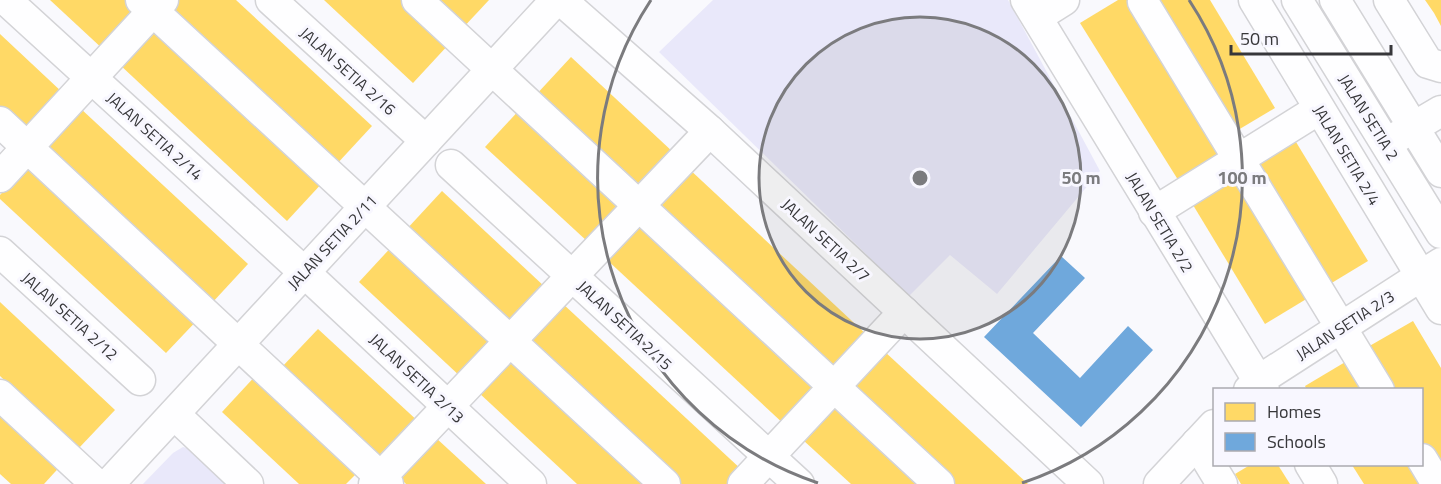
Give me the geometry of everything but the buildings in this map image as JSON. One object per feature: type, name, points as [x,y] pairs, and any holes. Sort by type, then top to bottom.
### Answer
[{"type":"street","name":"JALAN SETIA 2/14","points":[[6,0],[304,272]]},
{"type":"street","name":"JALAN SETIA 2/16","points":[[271,0],[426,141]]},
{"type":"street","points":[[417,0],[939,484]]},
{"type":"street","name":"JALAN SETIA 2/11","points":[[109,484],[556,0]]},
{"type":"street","name":"JALAN SETIA 2/7","points":[[561,0],[710,131],[1088,484]]},
{"type":"street","points":[[1031,9],[1064,0]]},
{"type":"street","points":[[1144,0],[1143,2],[1238,160],[1378,388]]},
{"type":"street","name":"JALAN SETIA 2/4","points":[[1254,0],[1319,109],[1431,269],[1441,309]]},
{"type":"street","name":"JALAN SETIA 2","points":[[1297,0],[1441,233]]},
{"type":"street","name":"JALAN SETIA 2","points":[[1335,0],[1441,172]]},
{"type":"street","points":[[1389,0],[1435,65]]},
{"type":"street","points":[[0,177],[91,78],[152,4],[365,206],[665,484]]},
{"type":"street","name":"JALAN SETIA 2/2","points":[[1031,9],[1257,387]]},
{"type":"street","points":[[1154,212],[1319,109]]},
{"type":"street","points":[[1386,145],[1441,111]]},
{"type":"street","points":[[0,123],[238,344],[381,482],[448,406],[710,131]]},
{"type":"street","name":"JALAN SETIA 2/15","points":[[452,165],[799,484]]},
{"type":"street","name":"JALAN SETIA 2/12","points":[[0,252],[140,380]]},
{"type":"street","name":"JALAN SETIA 2/3","points":[[1257,387],[1341,327],[1431,269]]},
{"type":"street","name":"JALAN SETIA 2/13","points":[[304,272],[531,484]]},
{"type":"street","points":[[743,484],[904,312]]},
{"type":"street","points":[[0,395],[96,484]]},
{"type":"street","points":[[174,414],[248,484]]},
{"type":"street","points":[[1159,484],[1206,434],[1213,456]]},
{"type":"street","points":[[1423,461],[1437,484]]},
{"type":"street","points":[[1216,466],[1222,484]]},
{"type":"street","points":[[1311,466],[1322,484]]},
{"type":"shaded area","points":[[713,0],[1008,0],[1100,171],[997,294],[950,255],[909,296],[659,52]]},
{"type":"shaded area","points":[[183,447],[193,450],[230,484],[143,484],[173,453]]}]
